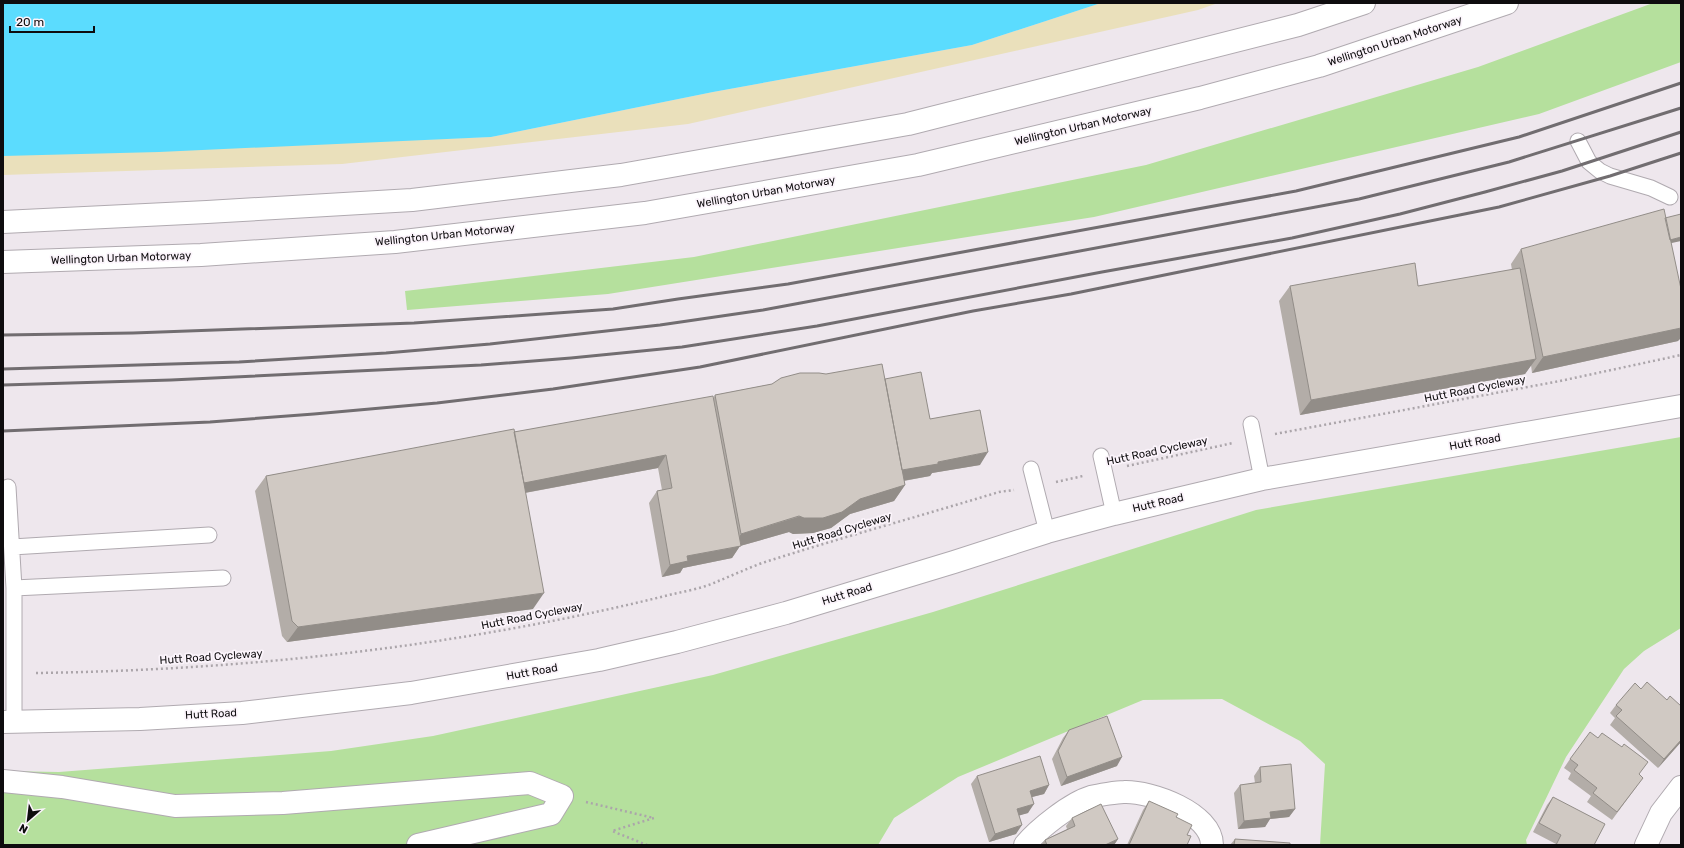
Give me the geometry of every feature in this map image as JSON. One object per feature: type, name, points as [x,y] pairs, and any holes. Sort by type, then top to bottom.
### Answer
[{"type":"main road","points":[[3,222],[215,212],[412,200],[621,175],[908,124],[1298,25],[1364,3]]},
{"type":"main road","name":"Wellington Urban Motorway","points":[[3,262],[201,255],[395,242],[661,210],[918,165],[1200,98],[1319,66],[1507,3]]},
{"type":"main road","name":"Hutt Road","points":[[9,722],[140,719],[242,713],[411,693],[599,660],[677,642],[786,613],[1047,532],[1114,514],[1262,479],[1681,406]]},
{"type":"main road","points":[[3,781],[62,787],[175,806],[283,803],[530,782],[562,796],[551,814],[418,845]]},
{"type":"main road","points":[[1646,845],[1661,813],[1681,787]]},
{"type":"main road","points":[[1025,845],[1046,824],[1074,806],[1091,798],[1124,792],[1157,797],[1171,802],[1192,813],[1212,839],[1212,845]]},
{"type":"lane","points":[[1578,141],[1589,162],[1600,171],[1610,176],[1652,188],[1670,198]]},
{"type":"lane","points":[[1253,431],[1262,479]]},
{"type":"lane","points":[[1103,463],[1114,514]]},
{"type":"lane","points":[[1031,469],[1047,532]]},
{"type":"lane","points":[[8,487],[14,588],[14,673],[9,722]]},
{"type":"lane","points":[[12,546],[209,535]]},
{"type":"lane","points":[[14,588],[223,578]]},
{"type":"path","name":"Hutt Road Cycleway","points":[[14,673],[89,672],[247,663],[477,635],[564,620],[714,583],[760,564],[999,492],[1036,487],[1103,463],[1253,431],[1560,381],[1681,355]]},
{"type":"path","points":[[562,796],[654,818],[612,831],[646,845]]},
{"type":"green space","points":[[1653,3],[1681,3],[1681,62],[1539,114],[1094,217],[608,294],[407,310],[405,291],[694,257],[1146,165],[1478,67]]},
{"type":"green space","points":[[1681,437],[1681,628],[1644,651],[1624,669],[1566,757],[1526,840],[1527,845],[1320,845],[1325,764],[1300,741],[1222,699],[1143,700],[958,777],[894,818],[878,845],[3,845],[3,771],[59,772],[331,751],[433,736],[713,675],[933,612],[1256,510]]},
{"type":"sand","points":[[1101,3],[1218,3],[1198,10],[688,124],[342,164],[3,175],[3,155],[491,137],[713,92],[972,45]]},
{"type":"water","points":[[3,3],[1101,3],[972,45],[713,92],[491,137],[159,152],[3,156]]},
{"type":"building","points":[[1664,209],[1681,289],[1681,328],[1543,357],[1521,249]]},
{"type":"building","points":[[1681,214],[1681,237],[1670,240],[1665,218]]},
{"type":"building","points":[[1415,263],[1418,286],[1520,268],[1536,359],[1311,400],[1290,286]]},
{"type":"building","points":[[882,364],[905,485],[860,499],[842,512],[823,518],[804,518],[799,516],[741,534],[715,395],[772,384],[781,378],[800,373],[826,374]]},
{"type":"building","points":[[921,372],[930,419],[980,410],[988,452],[938,462],[938,464],[902,470],[885,379]]},
{"type":"building","points":[[713,396],[741,546],[687,556],[688,561],[670,565],[657,491],[672,488],[666,455],[524,483],[514,432]]},
{"type":"building","points":[[514,429],[544,593],[298,627],[292,621],[266,476]]},
{"type":"building","points":[[1647,682],[1667,700],[1670,696],[1681,706],[1681,740],[1664,759],[1616,716],[1622,710],[1616,705],[1635,683],[1641,689]]},
{"type":"building","points":[[1107,716],[1122,757],[1067,777],[1058,751],[1069,730]]},
{"type":"building","points":[[1590,732],[1598,738],[1602,733],[1622,747],[1624,744],[1648,762],[1639,774],[1643,778],[1617,812],[1593,793],[1597,788],[1574,770],[1578,765],[1570,759]]},
{"type":"building","points":[[1040,756],[1049,785],[1030,791],[1034,804],[1017,809],[1022,825],[995,834],[977,776]]},
{"type":"building","points":[[1291,764],[1295,809],[1270,812],[1271,818],[1244,821],[1240,785],[1261,782],[1260,767]]},
{"type":"building","points":[[1553,797],[1605,824],[1594,845],[1556,845],[1561,835],[1539,823]]},
{"type":"building","points":[[1149,801],[1178,814],[1176,817],[1192,825],[1187,835],[1191,836],[1187,845],[1129,845]]},
{"type":"building","points":[[1101,804],[1118,839],[1105,845],[1047,845],[1045,840],[1075,826],[1072,818]]},
{"type":"building","points":[[1235,839],[1290,843],[1290,845],[1234,845]]},
{"type":"railway","points":[[3,335],[133,333],[414,323],[613,309],[788,284],[1296,191],[1519,137],[1681,83]]},
{"type":"railway","points":[[3,369],[239,362],[386,353],[490,344],[660,325],[763,310],[1359,199],[1509,162],[1681,108]]},
{"type":"railway","points":[[3,385],[171,380],[481,365],[682,347],[817,326],[1292,238],[1400,214],[1485,192],[1562,171],[1681,132]]},
{"type":"railway","points":[[3,431],[210,422],[437,403],[553,389],[700,367],[973,311],[1071,294],[1499,207],[1610,176],[1681,153]]}]
